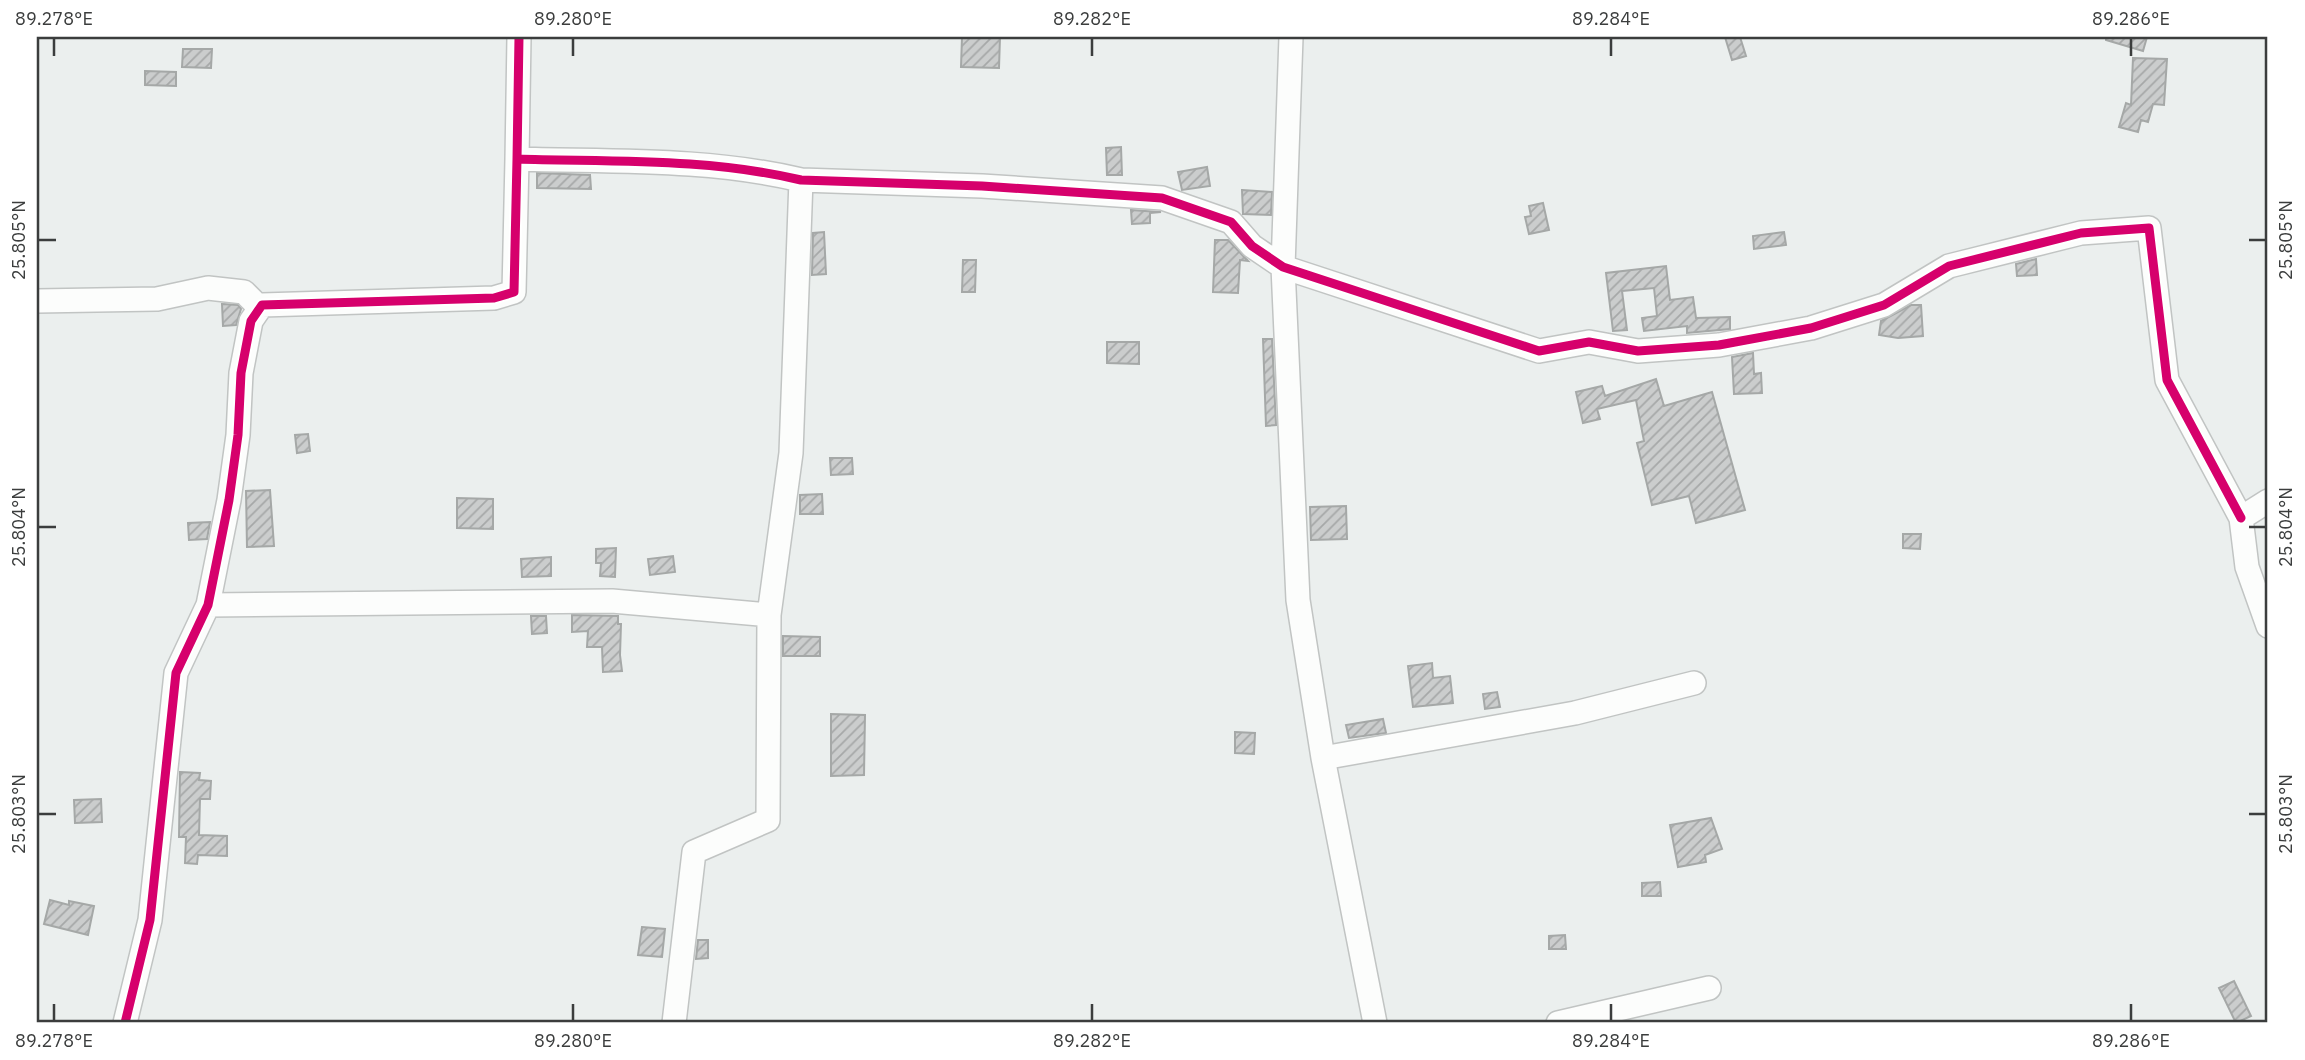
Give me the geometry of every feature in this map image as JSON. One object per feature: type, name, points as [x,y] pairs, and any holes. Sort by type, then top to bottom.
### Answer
[{"type":"street","points":[[37,301],[158,299],[208,288],[244,292],[258,306],[495,298],[514,292],[519,37]]},
{"type":"street","points":[[1290,37],[1283,267],[1298,600],[1323,758],[1375,1023]]},
{"type":"street","points":[[517,159],[691,164],[772,173],[801,180],[982,186],[1162,198],[1231,222],[1252,247],[1283,267],[1539,351],[1589,342],[1638,351],[1719,345],[1811,328],[1884,305],[1949,266],[2081,233],[2149,228],[2167,380],[2241,518],[2247,567],[2268,626]]},
{"type":"street","points":[[674,1023],[694,852],[768,820],[769,615],[791,453],[801,180]]},
{"type":"street","points":[[125,1023],[150,920],[176,673],[208,605],[229,500],[238,435],[243,360],[251,321],[262,305]]},
{"type":"street","points":[[2241,518],[2268,501]]},
{"type":"street","points":[[208,605],[612,601],[769,615]]},
{"type":"street","points":[[1323,758],[1575,713],[1694,683]]},
{"type":"street","points":[[1558,1023],[1709,988]]},
{"type":"building","points":[[962,37],[1000,37],[999,68],[961,67]]},
{"type":"building","points":[[1725,37],[1740,37],[1746,56],[1732,60]]},
{"type":"building","points":[[2106,37],[2147,37],[2143,51],[2106,40]]},
{"type":"building","points":[[183,49],[212,49],[211,68],[182,67]]},
{"type":"building","points":[[2133,58],[2167,59],[2164,105],[2153,104],[2148,122],[2141,120],[2138,132],[2119,127],[2126,103],[2131,105]]},
{"type":"building","points":[[145,71],[176,72],[176,86],[145,85]]},
{"type":"building","points":[[1121,147],[1122,175],[1107,175],[1106,148]]},
{"type":"building","points":[[1207,167],[1210,186],[1182,190],[1178,172]]},
{"type":"building","points":[[537,173],[590,175],[591,189],[537,188]]},
{"type":"building","points":[[1242,190],[1272,192],[1271,215],[1243,214]]},
{"type":"building","points":[[1543,203],[1549,230],[1529,234],[1525,217],[1531,216],[1529,206]]},
{"type":"building","points":[[1131,210],[1161,212],[1150,213],[1150,223],[1132,224]]},
{"type":"building","points":[[824,232],[826,274],[812,275],[813,233]]},
{"type":"building","points":[[1784,232],[1786,245],[1754,249],[1753,236]]},
{"type":"building","points":[[1215,240],[1228,240],[1248,261],[1240,260],[1238,293],[1213,292]]},
{"type":"building","points":[[2036,259],[2037,275],[2017,276],[2016,264]]},
{"type":"building","points":[[963,260],[976,260],[975,292],[962,292]]},
{"type":"building","points":[[1666,266],[1670,300],[1693,297],[1696,318],[1730,317],[1730,329],[1687,333],[1687,326],[1644,331],[1642,318],[1657,316],[1654,288],[1622,291],[1627,330],[1613,331],[1606,273]]},
{"type":"building","points":[[222,304],[238,305],[241,309],[236,325],[223,326]]},
{"type":"building","points":[[1911,305],[1921,305],[1923,336],[1898,338],[1879,335],[1881,321]]},
{"type":"building","points":[[1263,339],[1272,339],[1276,425],[1266,426]]},
{"type":"building","points":[[1107,342],[1139,342],[1139,364],[1107,363]]},
{"type":"building","points":[[1753,353],[1754,374],[1761,373],[1762,393],[1734,394],[1732,357]]},
{"type":"building","points":[[1656,379],[1664,406],[1712,392],[1745,510],[1696,523],[1689,496],[1652,505],[1637,443],[1644,441],[1636,400],[1597,409],[1600,419],[1583,423],[1576,392],[1602,386],[1605,396]]},
{"type":"building","points":[[308,434],[310,451],[297,453],[295,435]]},
{"type":"building","points":[[830,458],[852,458],[853,474],[831,475]]},
{"type":"building","points":[[270,490],[274,546],[247,547],[246,491]]},
{"type":"building","points":[[822,494],[823,514],[800,514],[800,495]]},
{"type":"building","points":[[457,498],[493,499],[493,529],[457,528]]},
{"type":"building","points":[[1346,506],[1347,539],[1311,540],[1310,507]]},
{"type":"building","points":[[210,522],[207,539],[189,540],[188,523]]},
{"type":"building","points":[[1903,534],[1921,534],[1920,549],[1903,548]]},
{"type":"building","points":[[616,548],[615,577],[600,576],[601,563],[596,563],[596,549]]},
{"type":"building","points":[[673,556],[675,572],[650,575],[648,559]]},
{"type":"building","points":[[551,557],[551,576],[522,577],[521,559]]},
{"type":"building","points":[[572,615],[618,616],[618,624],[621,624],[622,671],[603,672],[602,647],[587,647],[588,631],[572,632]]},
{"type":"building","points":[[531,616],[546,616],[547,633],[532,634]]},
{"type":"building","points":[[783,636],[820,637],[820,656],[783,656]]},
{"type":"building","points":[[1432,663],[1433,678],[1450,676],[1453,703],[1413,707],[1408,666]]},
{"type":"building","points":[[1497,692],[1500,707],[1485,709],[1483,694]]},
{"type":"building","points":[[831,714],[865,715],[864,775],[831,776]]},
{"type":"building","points":[[1383,719],[1386,733],[1349,738],[1346,725]]},
{"type":"building","points":[[1235,732],[1255,733],[1254,754],[1235,753]]},
{"type":"building","points":[[180,772],[200,773],[199,780],[211,781],[210,799],[200,799],[199,835],[227,836],[227,856],[198,855],[197,864],[185,863],[186,837],[179,837]]},
{"type":"building","points":[[101,799],[102,822],[75,823],[74,800]]},
{"type":"building","points":[[1711,818],[1722,849],[1705,855],[1706,862],[1678,867],[1670,825]]},
{"type":"building","points":[[1660,882],[1661,896],[1642,896],[1642,883]]},
{"type":"building","points":[[50,900],[69,905],[69,901],[94,906],[88,935],[44,924]]},
{"type":"building","points":[[642,927],[665,929],[662,957],[638,955]]},
{"type":"building","points":[[1565,935],[1566,949],[1549,949],[1549,936]]},
{"type":"building","points":[[698,940],[708,940],[708,958],[696,959]]},
{"type":"building","points":[[2234,981],[2251,1016],[2236,1023],[2219,988]]},
{"type":"cycle path","points":[[519,37],[517,159],[695,164],[801,180],[982,186],[1162,198],[1231,222],[1252,246],[1283,267],[1539,351],[1589,342],[1638,351],[1719,345],[1811,328],[1884,305],[1949,266],[2081,233],[2149,228],[2167,380],[2241,518]]},
{"type":"cycle path","points":[[125,1023],[150,920],[176,673],[208,605],[229,500],[238,435],[241,373],[251,321],[262,305],[494,298],[514,292],[517,159]]}]
